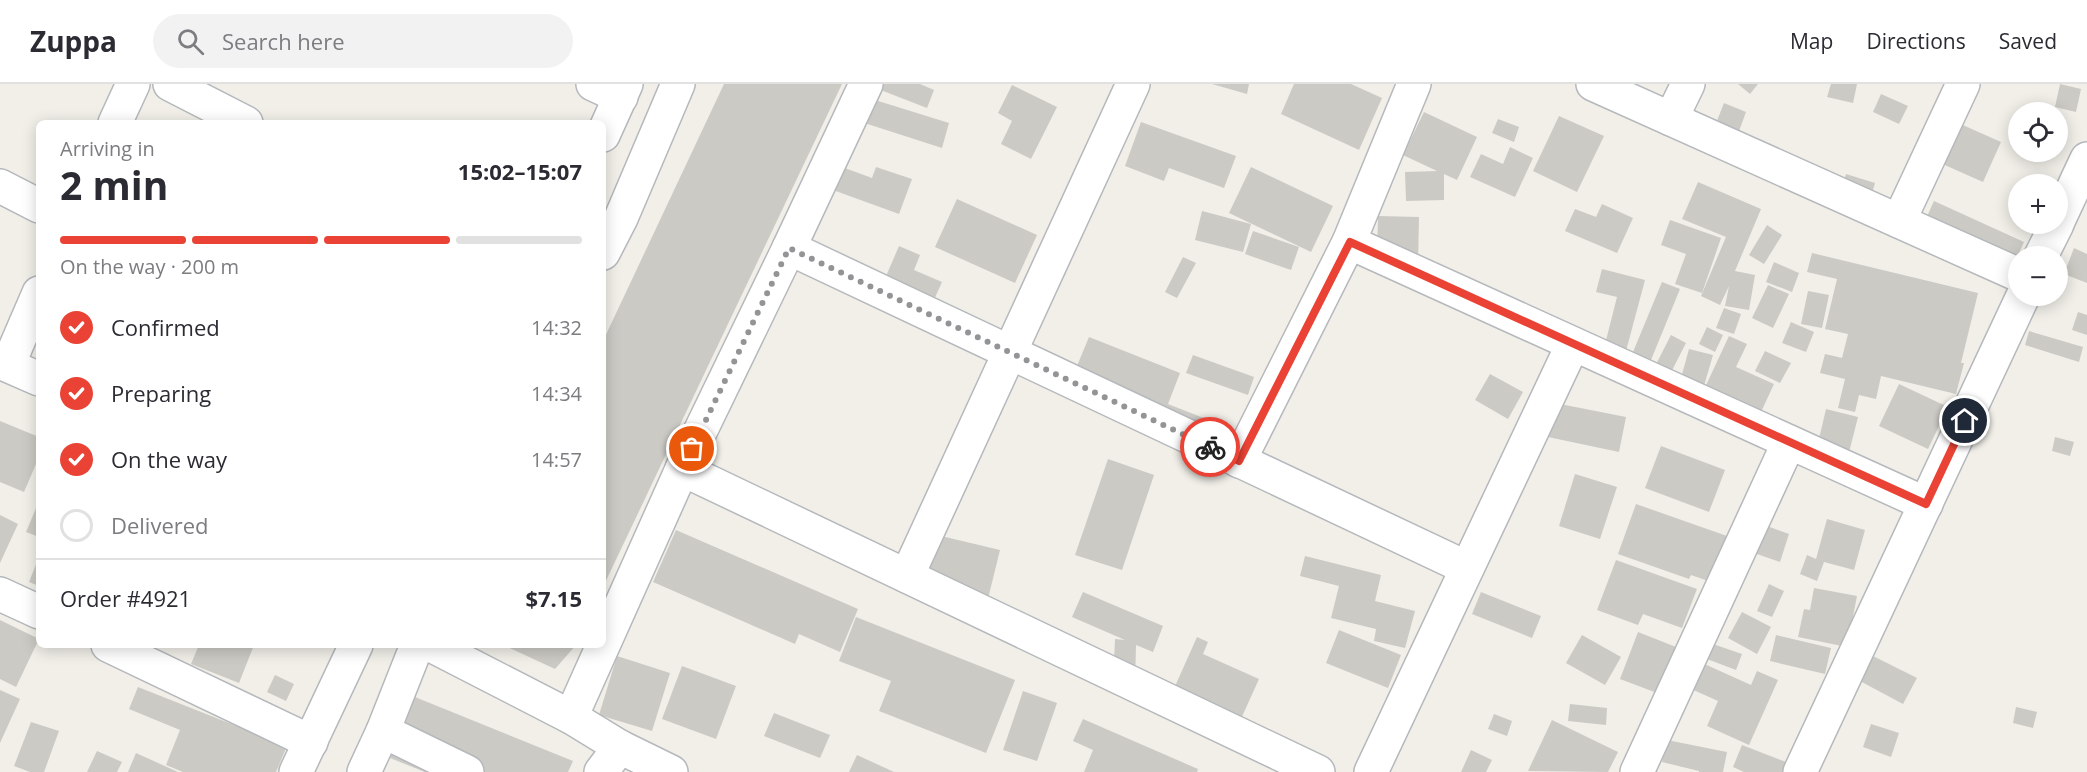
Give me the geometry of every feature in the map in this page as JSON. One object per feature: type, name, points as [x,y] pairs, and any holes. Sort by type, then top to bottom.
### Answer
[{"type":"street","points":[[116,120],[133,84]]},
{"type":"street","points":[[170,84],[240,120]]},
{"type":"street","points":[[606,247],[621,218],[678,84]]},
{"type":"street","points":[[606,639],[682,469],[866,84]]},
{"type":"street","points":[[907,576],[1132,84]]},
{"type":"street","points":[[1239,461],[1350,242],[1414,84]]},
{"type":"street","points":[[1593,84],[2008,270]]},
{"type":"street","points":[[1671,119],[1688,84]]},
{"type":"street","points":[[1899,221],[1963,84]]},
{"type":"street","points":[[606,121],[613,88]]},
{"type":"street","points":[[2068,199],[2087,159]]},
{"type":"street","points":[[0,186],[36,204]]},
{"type":"street","points":[[1350,242],[1926,504]]},
{"type":"street","points":[[789,248],[1467,568]]},
{"type":"street","points":[[36,299],[4,363],[36,378]]},
{"type":"street","points":[[1800,772],[2018,306]]},
{"type":"street","points":[[1371,772],[1573,344]]},
{"type":"street","points":[[1637,772],[1789,442]]},
{"type":"street","points":[[682,469],[1318,772]]},
{"type":"street","points":[[0,594],[36,611]]},
{"type":"street","points":[[122,648],[160,656],[311,742]]},
{"type":"street","points":[[296,772],[355,648]]},
{"type":"street","points":[[364,772],[416,648]]},
{"type":"street","points":[[437,648],[571,717],[610,760],[671,772]]},
{"type":"street","points":[[571,717],[602,648]]},
{"type":"street","points":[[383,731],[467,772]]},
{"type":"building","points":[[724,84],[842,84],[606,581],[606,335]]},
{"type":"building","points":[[880,84],[920,84],[934,90],[927,108],[878,89]]},
{"type":"building","points":[[1212,84],[1249,84],[1247,94]]},
{"type":"building","points":[[1294,84],[1351,84],[1382,98],[1359,150],[1281,114]]},
{"type":"building","points":[[1738,84],[1758,84],[1750,94]]},
{"type":"building","points":[[1831,84],[1857,84],[1853,103],[1827,97]]},
{"type":"building","points":[[2060,84],[2081,89],[2076,112],[2068,110],[2068,102],[2056,102]]},
{"type":"building","points":[[1012,85],[1057,107],[1031,159],[1001,144],[1012,121],[998,113]]},
{"type":"building","points":[[1881,94],[1908,106],[1899,124],[1873,112]]},
{"type":"building","points":[[859,95],[949,123],[942,148],[852,119]]},
{"type":"building","points":[[1724,103],[1746,112],[1734,145],[1711,136]]},
{"type":"building","points":[[1424,112],[1477,137],[1457,180],[1444,174],[1444,200],[1406,201],[1405,172],[1437,171],[1403,155]]},
{"type":"building","points":[[1559,116],[1604,136],[1577,192],[1533,171]]},
{"type":"building","points":[[1498,119],[1519,127],[1514,142],[1492,133]]},
{"type":"building","points":[[1141,122],[1236,156],[1224,188],[1169,168],[1164,181],[1125,166]]},
{"type":"building","points":[[1956,122],[2001,142],[1983,182],[1938,162]]},
{"type":"building","points":[[1510,147],[1533,158],[1515,197],[1470,177],[1481,154],[1503,164]]},
{"type":"building","points":[[842,167],[872,178],[876,167],[912,179],[899,214],[833,190]]},
{"type":"building","points":[[1251,167],[1333,206],[1311,252],[1229,213]]},
{"type":"building","points":[[1846,174],[1875,183],[1870,200],[1841,190]]},
{"type":"building","points":[[1698,182],[1761,209],[1735,271],[1755,275],[1749,310],[1725,306],[1729,286],[1720,305],[1701,296],[1726,237],[1682,219]]},
{"type":"building","points":[[957,199],[1037,235],[1015,283],[935,247]]},
{"type":"building","points":[[1934,201],[2024,242],[2022,246],[2008,246],[2008,272],[1920,232]]},
{"type":"building","points":[[1602,204],[1633,218],[1617,253],[1565,231],[1575,209],[1596,217]]},
{"type":"building","points":[[1202,211],[1251,224],[1243,252],[1195,240]]},
{"type":"building","points":[[1378,216],[1419,217],[1418,266],[1377,266]]},
{"type":"building","points":[[1670,220],[1721,238],[1702,293],[1675,284],[1686,254],[1661,245]]},
{"type":"building","points":[[1767,225],[1782,235],[1764,264],[1749,255]]},
{"type":"building","points":[[1253,231],[1299,247],[1291,270],[1245,254]]},
{"type":"building","points":[[899,246],[920,255],[914,270],[942,282],[925,320],[884,281]]},
{"type":"building","points":[[2074,248],[2087,254],[2087,283],[2068,276],[2068,264]]},
{"type":"building","points":[[1812,253],[1978,293],[1956,394],[1881,376],[1876,399],[1859,395],[1855,412],[1838,408],[1845,379],[1820,373],[1825,354],[1842,358],[1848,334],[1825,329],[1837,279],[1807,272]]},
{"type":"building","points":[[1183,257],[1196,263],[1177,298],[1165,292]]},
{"type":"building","points":[[1774,262],[1799,273],[1792,292],[1766,282]]},
{"type":"building","points":[[1602,269],[1645,280],[1622,366],[1601,360],[1617,297],[1596,292]]},
{"type":"building","points":[[1662,282],[1680,289],[1651,360],[1633,352]]},
{"type":"building","points":[[1768,285],[1789,294],[1773,328],[1752,318]]},
{"type":"building","points":[[1808,291],[1829,295],[1822,328],[1801,324]]},
{"type":"building","points":[[1724,308],[1741,314],[1734,334],[1716,328]]},
{"type":"building","points":[[2078,312],[2087,315],[2087,335],[2072,330]]},
{"type":"building","points":[[1791,322],[1814,332],[1806,352],[1782,343]]},
{"type":"building","points":[[1707,327],[1723,335],[1715,352],[1699,344]]},
{"type":"building","points":[[2029,331],[2083,347],[2079,362],[2025,345]]},
{"type":"building","points":[[1671,335],[1686,343],[1664,386],[1649,378]]},
{"type":"building","points":[[1729,336],[1747,344],[1736,367],[1774,384],[1754,427],[1676,396],[1689,349],[1713,355],[1701,396]]},
{"type":"building","points":[[1089,337],[1180,373],[1168,404],[1229,428],[1218,455],[1065,395]]},
{"type":"building","points":[[1765,351],[1791,363],[1780,383],[1755,371]]},
{"type":"building","points":[[1193,355],[1254,377],[1248,395],[1186,373]]},
{"type":"building","points":[[1490,374],[1523,392],[1508,419],[1475,400]]},
{"type":"building","points":[[1899,384],[1948,407],[1928,449],[1879,426]]},
{"type":"building","points":[[1555,403],[1626,417],[1619,452],[1548,437]]},
{"type":"building","points":[[1826,409],[1858,417],[1845,468],[1814,460]]},
{"type":"building","points":[[0,421],[36,436],[36,464],[24,492],[0,482]]},
{"type":"building","points":[[2055,437],[2074,442],[2070,456],[2052,451]]},
{"type":"building","points":[[1661,446],[1725,470],[1709,512],[1645,488]]},
{"type":"building","points":[[1108,459],[1154,475],[1122,570],[1075,555]]},
{"type":"building","points":[[1575,474],[1617,487],[1600,539],[1559,526]]},
{"type":"building","points":[[1636,504],[1727,536],[1711,582],[1691,575],[1689,579],[1618,554]]},
{"type":"building","points":[[36,508],[36,536],[26,532]]},
{"type":"building","points":[[0,515],[18,524],[0,563]]},
{"type":"building","points":[[1827,519],[1865,530],[1854,570],[1824,562],[1817,581],[1800,574],[1807,555],[1816,559]]},
{"type":"building","points":[[1764,525],[1789,534],[1780,562],[1754,553]]},
{"type":"building","points":[[676,530],[858,609],[840,652],[799,634],[795,644],[653,582]]},
{"type":"building","points":[[937,535],[1000,550],[984,615],[921,600]]},
{"type":"building","points":[[1305,556],[1381,575],[1375,601],[1415,611],[1405,648],[1374,641],[1376,629],[1331,618],[1339,586],[1300,576]]},
{"type":"building","points":[[1616,560],[1697,589],[1682,628],[1643,614],[1638,625],[1597,610]]},
{"type":"building","points":[[36,564],[36,585],[29,582]]},
{"type":"building","points":[[1769,584],[1784,591],[1772,617],[1757,611]]},
{"type":"building","points":[[1814,588],[1857,596],[1847,647],[1798,637],[1804,609],[1810,610]]},
{"type":"building","points":[[1083,592],[1163,626],[1153,652],[1136,645],[1135,686],[1113,685],[1115,639],[1125,640],[1072,617]]},
{"type":"building","points":[[1481,592],[1541,616],[1532,638],[1472,614]]},
{"type":"building","points":[[1742,612],[1771,627],[1757,654],[1728,638]]},
{"type":"building","points":[[856,617],[1015,680],[986,753],[879,711],[891,681],[839,661]]},
{"type":"building","points":[[0,620],[36,638],[36,645],[16,687],[0,679]]},
{"type":"building","points":[[1339,630],[1401,655],[1388,688],[1326,663]]},
{"type":"building","points":[[1638,632],[1676,647],[1657,693],[1620,679]]},
{"type":"building","points":[[1582,635],[1621,657],[1605,685],[1566,663]]},
{"type":"building","points":[[1776,635],[1831,648],[1825,674],[1770,661]]},
{"type":"building","points":[[1197,637],[1208,642],[1203,654],[1259,679],[1231,741],[1164,711]]},
{"type":"building","points":[[1713,644],[1742,654],[1736,670],[1707,659]]},
{"type":"building","points":[[198,648],[253,648],[239,683],[191,664]]},
{"type":"building","points":[[510,648],[573,648],[555,669]]},
{"type":"building","points":[[1871,655],[1917,678],[1903,704],[1858,680]]},
{"type":"building","points":[[617,656],[670,673],[652,731],[599,715]]},
{"type":"building","points":[[1700,662],[1751,685],[1757,671],[1778,680],[1749,745],[1707,726],[1718,701],[1689,688]]},
{"type":"building","points":[[682,666],[736,686],[716,739],[662,719]]},
{"type":"building","points":[[275,675],[294,684],[286,701],[267,692]]},
{"type":"building","points":[[138,687],[287,746],[276,772],[183,772],[166,765],[180,730],[129,709]]},
{"type":"building","points":[[0,690],[20,699],[0,743]]},
{"type":"building","points":[[1023,691],[1057,703],[1037,761],[1003,750]]},
{"type":"building","points":[[415,697],[573,761],[568,772],[425,772],[390,758]]},
{"type":"building","points":[[1570,704],[1607,708],[1606,725],[1568,721]]},
{"type":"building","points":[[2016,707],[2037,712],[2033,728],[2013,723]]},
{"type":"building","points":[[774,713],[830,735],[820,758],[764,736]]},
{"type":"building","points":[[1494,714],[1512,721],[1507,736],[1488,729]]},
{"type":"building","points":[[1083,719],[1198,769],[1197,772],[1084,772],[1093,750],[1073,741]]},
{"type":"building","points":[[1552,720],[1618,752],[1608,772],[1528,771]]},
{"type":"building","points":[[31,722],[59,731],[44,772],[30,772],[14,766]]},
{"type":"building","points":[[1871,724],[1899,733],[1891,757],[1863,747]]},
{"type":"building","points":[[1667,740],[1727,752],[1723,772],[1699,772],[1662,762]]},
{"type":"building","points":[[1742,745],[1786,762],[1782,772],[1744,772],[1733,767]]},
{"type":"building","points":[[1471,750],[1492,760],[1486,772],[1461,772]]},
{"type":"building","points":[[97,751],[122,762],[117,772],[87,772]]},
{"type":"building","points":[[136,753],[178,772],[128,772]]},
{"type":"building","points":[[857,755],[894,772],[849,772]]},
{"type":"way so far","points":[[692,449],[789,248],[1210,447]]},
{"type":"route","points":[[1210,447],[1239,461],[1350,242],[1926,504],[1965,421]]}]
